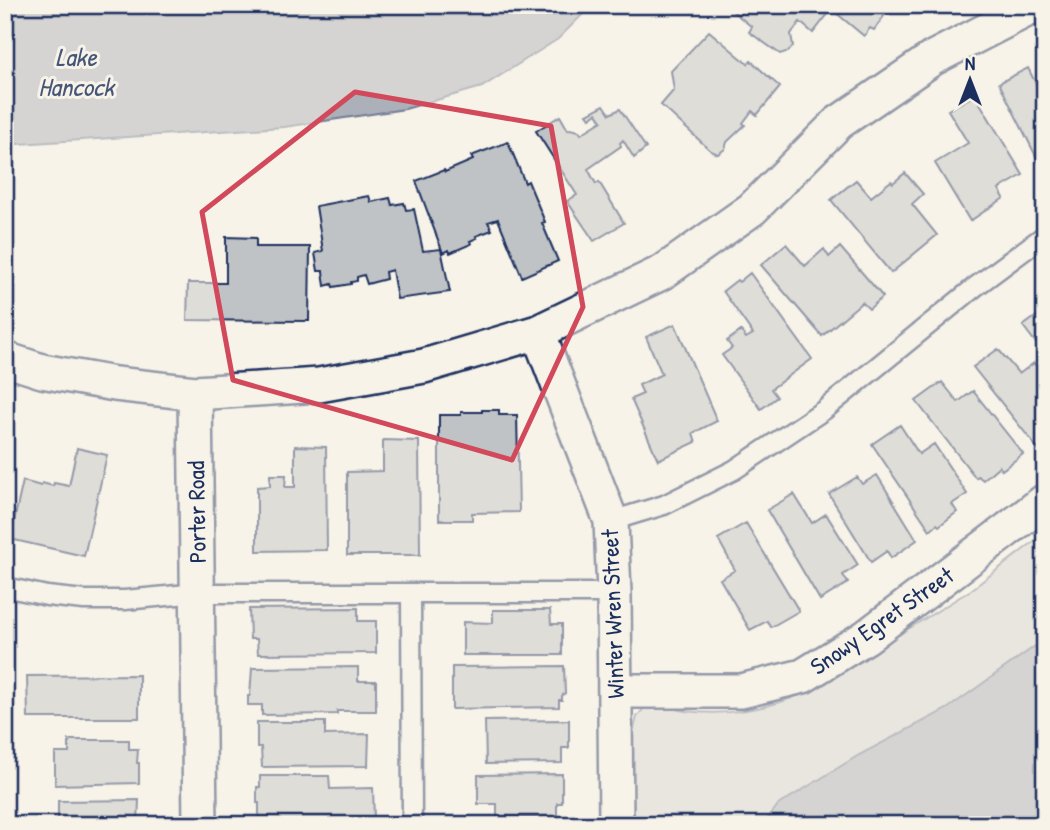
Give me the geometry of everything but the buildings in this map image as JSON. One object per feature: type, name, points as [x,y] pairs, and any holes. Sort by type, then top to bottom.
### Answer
[{"type":"street","points":[[5,359],[42,371],[102,382],[195,393],[319,385],[424,366],[538,332],[663,272],[752,209],[838,123],[933,58],[1036,5]]},
{"type":"street","name":"Winter Wren Street","points":[[538,332],[611,521],[616,825]]},
{"type":"street","name":"Porter Road","points":[[195,393],[200,825]]},
{"type":"street","name":"Snowy Egret Street","points":[[615,691],[741,691],[803,676],[866,637],[1045,501]]},
{"type":"lane","points":[[611,521],[664,505],[734,470],[824,410],[975,287],[1045,236]]},
{"type":"lane","points":[[5,587],[83,600],[125,600],[198,593],[614,593]]},
{"type":"lane","points":[[411,593],[412,825]]},
{"type":"highlighted area","points":[[355,92],[551,126],[583,307],[512,460],[233,380],[202,212]]},
{"type":"shaded area","points":[[1045,533],[1045,825],[630,825],[631,740],[637,717],[649,702],[680,710],[717,713],[763,707],[794,697],[808,691],[971,590]]},
{"type":"water","name":"Lake Hancock","points":[[5,5],[592,5],[558,39],[482,87],[405,109],[284,127],[18,144],[5,142]]},
{"type":"water","points":[[1045,639],[1045,825],[763,825],[778,805],[859,755],[947,709]]}]
